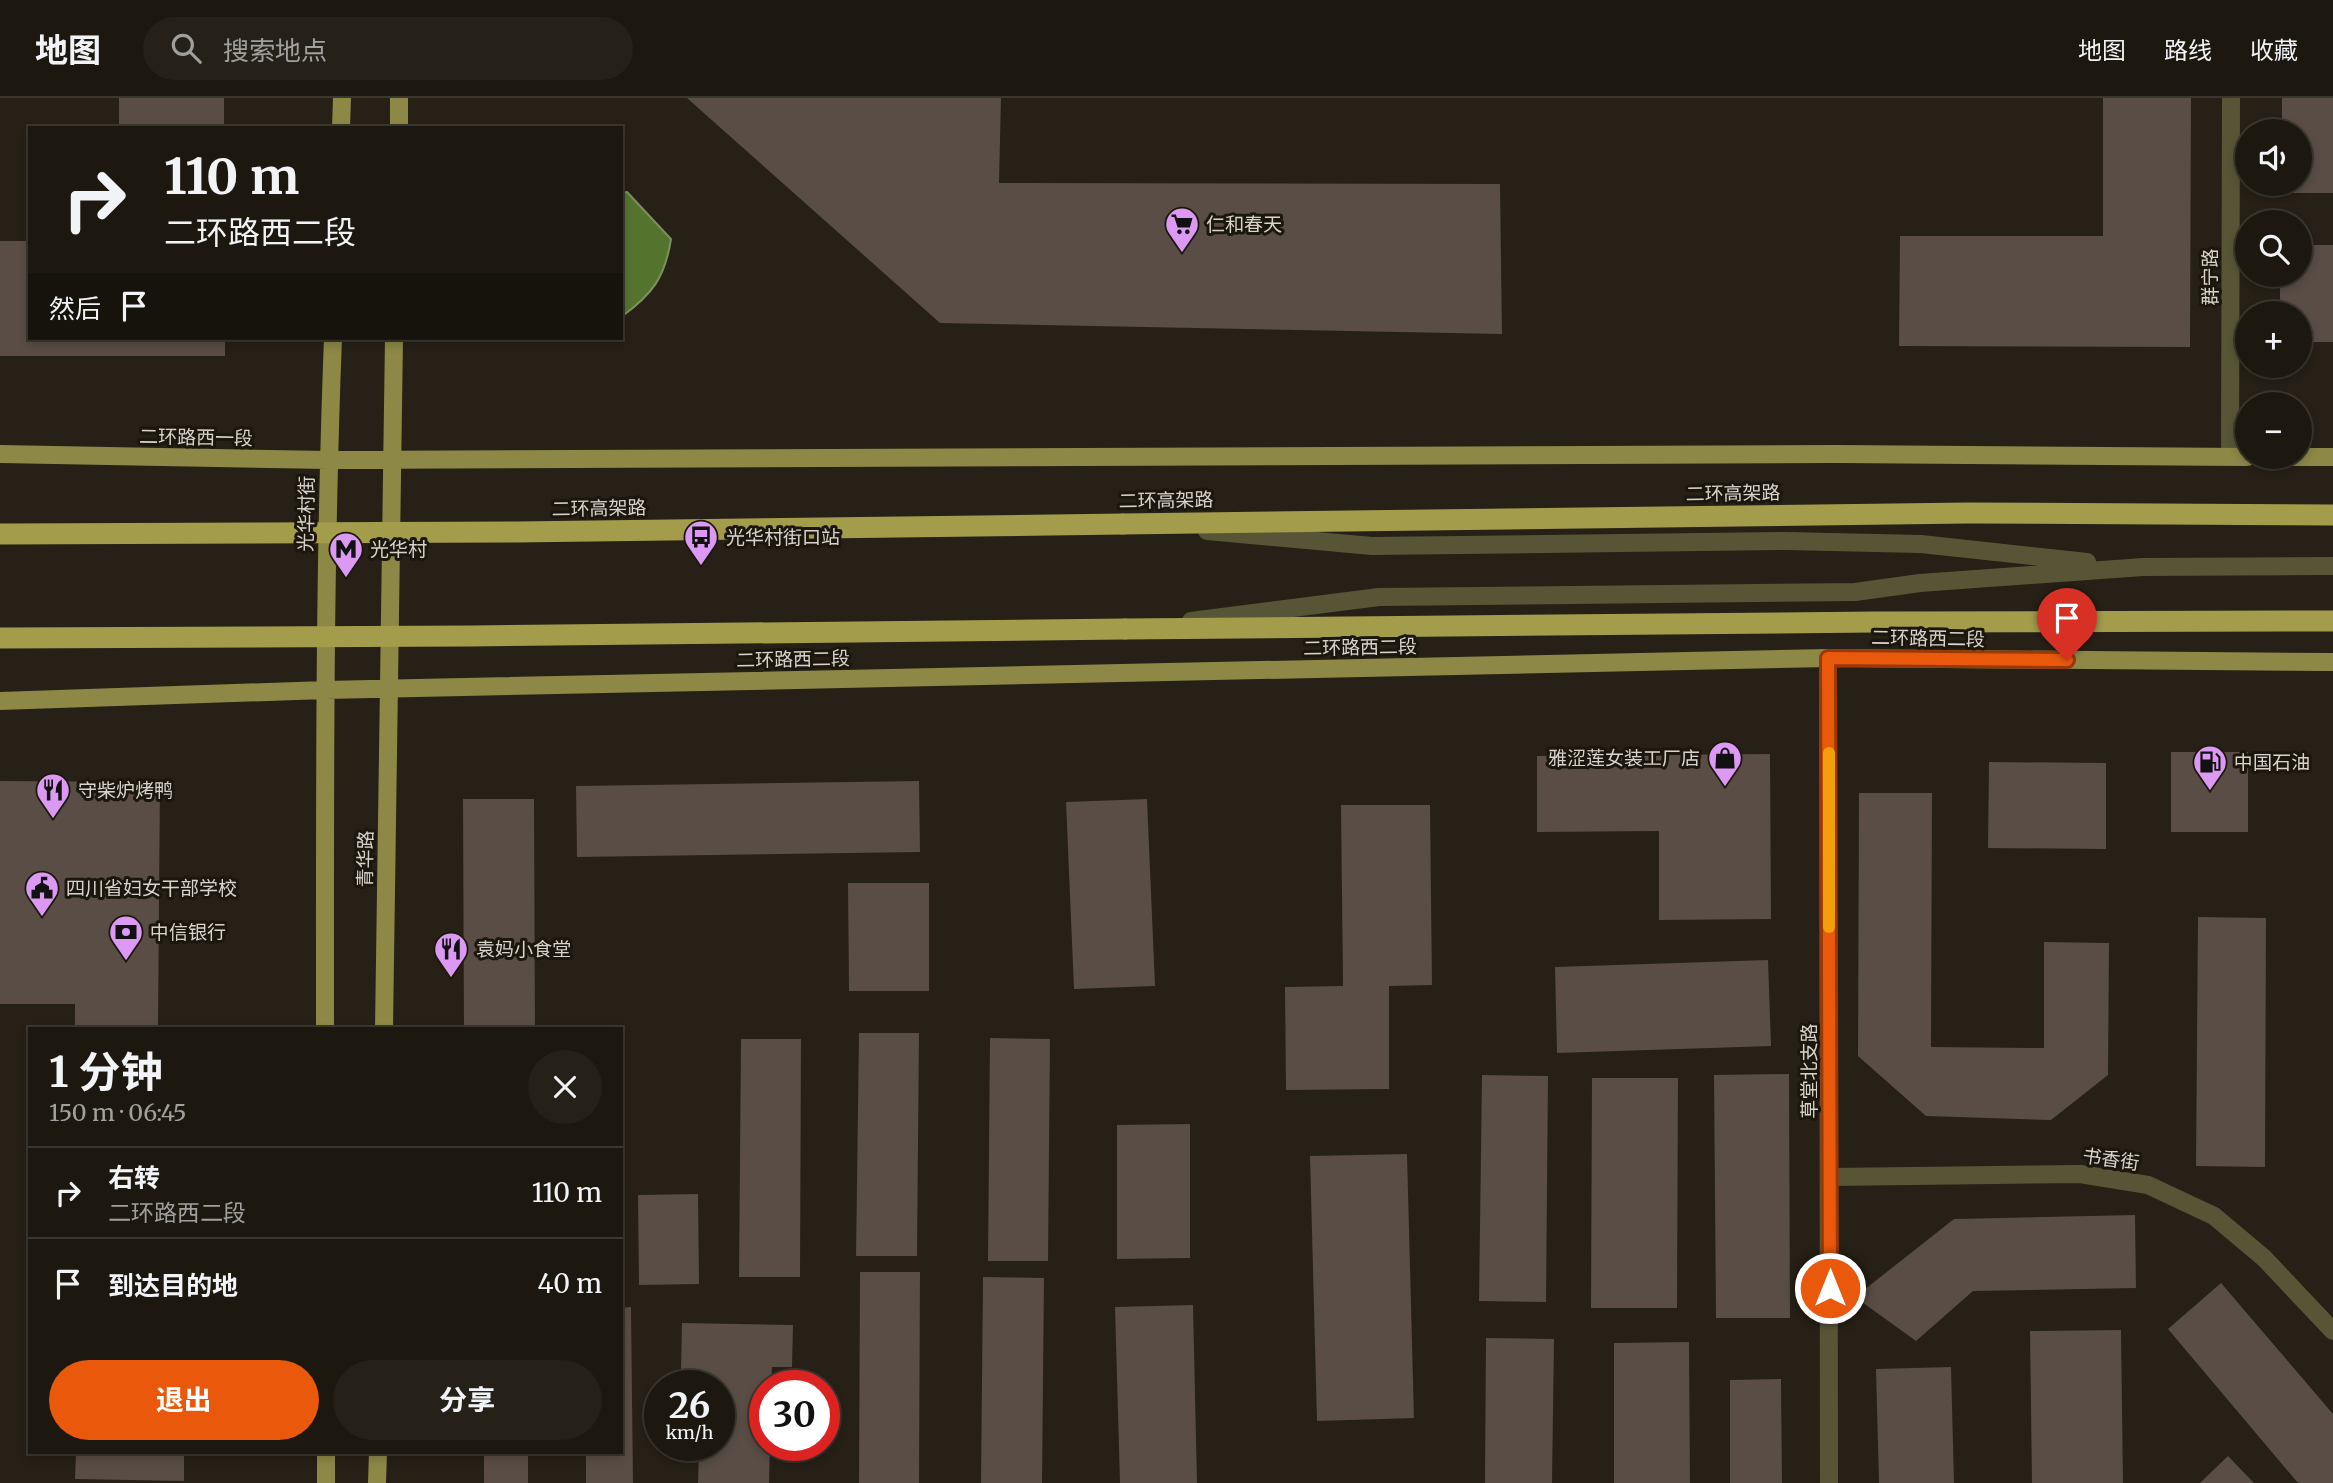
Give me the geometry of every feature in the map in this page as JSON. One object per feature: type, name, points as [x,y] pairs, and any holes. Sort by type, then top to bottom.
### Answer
[{"type":"highway","name":"二环高架路","points":[[0,534],[517,532],[1941,514],[2333,516]]},
{"type":"highway","points":[[0,638],[485,636],[1875,622],[2333,621]]},
{"type":"main road","points":[[341,126],[342,98]]},
{"type":"main road","points":[[399,126],[400,98]]},
{"type":"main road","name":"光华村街","points":[[325,690],[328,460],[333,340]]},
{"type":"main road","points":[[0,701],[389,689],[394,340]]},
{"type":"main road","name":"二环路西一段","points":[[0,454],[391,460]]},
{"type":"main road","points":[[391,460],[1822,454],[2235,456]]},
{"type":"main road","points":[[2312,457],[2333,457]]},
{"type":"main road","name":"二环路西二段","points":[[389,689],[1828,658],[2333,662]]},
{"type":"main road","name":"青华路","points":[[384,1027],[389,689]]},
{"type":"main road","name":"青华路","points":[[325,690],[325,1027]]},
{"type":"main road","points":[[326,1454],[326,1483]]},
{"type":"main road","points":[[377,1483],[378,1454]]},
{"type":"street","name":"群宁路","points":[[2231,98],[2237,392]]},
{"type":"street","points":[[1124,524],[1372,546],[1786,541],[1921,544],[2026,557],[2143,567]]},
{"type":"street","points":[[1125,629],[1379,597],[1855,592],[1920,583],[2143,567],[2333,566]]},
{"type":"street","name":"草堂北支路","points":[[1828,658],[1829,1483]]},
{"type":"street","name":"书香街","points":[[1830,1177],[2080,1174],[2148,1185],[2214,1216],[2264,1258],[2333,1331]]},
{"type":"shaded area","points":[[627,192],[671,239],[665,264],[656,284],[623,315],[623,193]]},
{"type":"building","points":[[119,98],[224,98],[224,126],[119,126]]},
{"type":"building","name":"仁和春天","points":[[687,98],[1001,98],[999,183],[1500,184],[1502,334],[940,323]]},
{"type":"building","points":[[2103,98],[2191,98],[2190,347],[1899,346],[1900,236],[2103,236]]},
{"type":"building","points":[[2282,98],[2333,98],[2333,193],[2312,193],[2312,119],[2282,119]]},
{"type":"building","points":[[0,241],[28,241],[28,340],[225,340],[225,356],[0,356]]},
{"type":"building","points":[[2312,245],[2333,245],[2333,342],[2312,342],[2312,301],[2280,301],[2280,287],[2312,287]]},
{"type":"building","name":"中国石油","points":[[2171,752],[2248,752],[2248,832],[2171,832]]},
{"type":"building","points":[[1770,754],[1771,919],[1659,920],[1659,831],[1537,832],[1537,756]]},
{"type":"building","points":[[1989,762],[2106,763],[2106,849],[1988,848]]},
{"type":"building","points":[[0,781],[160,782],[158,1027],[75,1027],[75,1004],[0,1004]]},
{"type":"building","points":[[919,781],[920,852],[577,857],[576,786]]},
{"type":"building","points":[[1859,793],[1932,793],[1931,1047],[2044,1048],[2044,942],[2109,943],[2108,1075],[2051,1120],[1926,1116],[1858,1056]]},
{"type":"building","points":[[463,799],[534,799],[535,1027],[464,1027]]},
{"type":"building","points":[[1147,799],[1155,986],[1074,989],[1066,802]]},
{"type":"building","points":[[1341,805],[1430,805],[1432,985],[1389,986],[1389,1089],[1286,1090],[1285,987],[1343,986]]},
{"type":"building","points":[[848,883],[929,883],[929,991],[849,991]]},
{"type":"building","points":[[2198,917],[2266,918],[2265,1167],[2196,1166]]},
{"type":"building","points":[[1768,960],[1771,1046],[1557,1053],[1555,967]]},
{"type":"building","points":[[859,1033],[919,1033],[917,1256],[856,1256]]},
{"type":"building","points":[[990,1038],[1050,1039],[1048,1261],[988,1261]]},
{"type":"building","points":[[741,1039],[801,1039],[800,1277],[739,1277]]},
{"type":"building","points":[[1789,1074],[1790,1318],[1716,1318],[1714,1075]]},
{"type":"building","points":[[1482,1075],[1548,1076],[1546,1302],[1479,1301]]},
{"type":"building","points":[[1592,1078],[1678,1078],[1677,1308],[1591,1308]]},
{"type":"building","points":[[1190,1124],[1190,1258],[1117,1259],[1117,1125]]},
{"type":"building","points":[[1407,1154],[1414,1418],[1317,1421],[1310,1156]]},
{"type":"building","points":[[698,1194],[699,1284],[639,1285],[638,1195]]},
{"type":"building","points":[[2135,1215],[2136,1288],[1973,1291],[1916,1341],[1855,1297],[1954,1219]]},
{"type":"building","points":[[860,1272],[920,1272],[919,1483],[859,1483]]},
{"type":"building","points":[[983,1277],[1044,1278],[1042,1483],[981,1483]]},
{"type":"building","points":[[2221,1283],[2333,1414],[2333,1483],[2298,1483],[2168,1329]]},
{"type":"building","points":[[1193,1305],[1197,1483],[1120,1483],[1115,1307]]},
{"type":"building","points":[[631,1307],[633,1483],[586,1483],[586,1454],[623,1454],[623,1308]]},
{"type":"building","points":[[682,1323],[793,1325],[792,1367],[749,1370],[749,1461],[770,1461],[769,1483],[698,1483],[699,1461],[735,1461],[735,1370],[681,1369]]},
{"type":"building","points":[[2121,1330],[2123,1483],[2032,1483],[2030,1331]]},
{"type":"building","points":[[1486,1338],[1554,1339],[1552,1483],[1485,1483]]},
{"type":"building","points":[[1689,1342],[1690,1483],[1614,1483],[1614,1343]]},
{"type":"building","points":[[1951,1367],[1954,1483],[1879,1483],[1876,1369]]},
{"type":"building","points":[[1781,1379],[1782,1483],[1730,1483],[1730,1380]]},
{"type":"building","points":[[76,1454],[184,1454],[184,1481],[75,1479]]},
{"type":"building","points":[[484,1454],[528,1454],[528,1483],[484,1483]]},
{"type":"building","points":[[2228,1456],[2254,1483],[2200,1483]]},
{"type":"slow traffic","points":[[1829,753],[1829,927]]},
{"type":"place","name":"仁和春天","points":[[1182,254]]},
{"type":"place","name":"光华村街口站","points":[[701,567]]},
{"type":"place","name":"光华村","points":[[346,579]]},
{"type":"place","name":"雅涩莲女装工厂店","points":[[1725,788]]},
{"type":"place","name":"中国石油","points":[[2210,792]]},
{"type":"place","name":"守柴炉烤鸭","points":[[53,820]]},
{"type":"place","name":"四川省妇女干部学校","points":[[42,918]]},
{"type":"place","name":"中信银行","points":[[126,962]]},
{"type":"place","name":"袁妈小食堂","points":[[451,979]]},
{"type":"route","points":[[1830,1288],[1828,658],[2067,660]]}]
